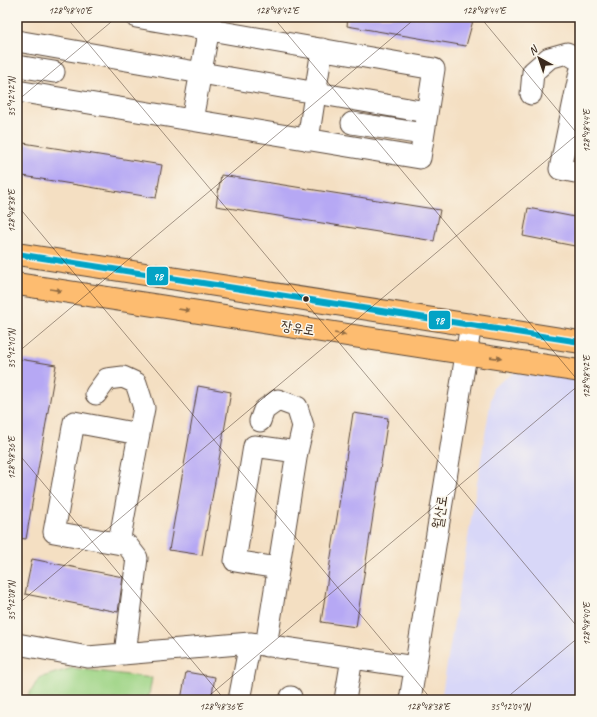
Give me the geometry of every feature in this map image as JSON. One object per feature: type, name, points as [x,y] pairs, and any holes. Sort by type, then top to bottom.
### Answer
[{"type":"main road","points":[[17,254],[580,342]]},
{"type":"main road","name":"장유로","points":[[17,284],[580,371]]},
{"type":"street","points":[[17,91],[420,158],[426,112],[434,69],[322,49],[210,23],[136,17]]},
{"type":"street","points":[[192,120],[202,73],[210,23]]},
{"type":"street","points":[[17,42],[426,112]]},
{"type":"street","points":[[308,140],[322,49]]},
{"type":"street","points":[[531,94],[533,72],[549,58],[567,53],[580,61]]},
{"type":"street","points":[[17,66],[54,72]]},
{"type":"street","points":[[580,72],[576,114],[560,169],[580,173]]},
{"type":"street","points":[[352,123],[423,134]]},
{"type":"street","name":"월산로","points":[[410,700],[471,324]]},
{"type":"street","points":[[96,394],[107,379],[122,377],[136,383],[144,408],[119,543]]},
{"type":"street","points":[[239,700],[258,644],[278,568],[297,452],[303,426],[297,407],[278,400],[264,410],[260,421]]},
{"type":"street","points":[[125,654],[137,558],[127,545],[54,532],[74,422],[139,434]]},
{"type":"street","points":[[278,568],[236,561],[244,507],[254,446],[297,452]]},
{"type":"street","points":[[17,644],[88,657],[258,644],[415,667]]},
{"type":"street","points":[[345,700],[352,658]]},
{"type":"shaded area","points":[[519,369],[580,379],[580,700],[441,700],[493,387]]},
{"type":"green space","points":[[72,668],[152,678],[148,700],[26,700],[39,678]]},
{"type":"building","points":[[348,17],[474,17],[466,46],[347,26]]},
{"type":"building","points":[[17,142],[162,165],[156,198],[17,175]]},
{"type":"building","points":[[221,175],[440,210],[434,241],[216,206]]},
{"type":"building","points":[[528,208],[580,218],[580,247],[523,236]]},
{"type":"building","points":[[19,359],[56,365],[26,539],[17,538],[17,371]]},
{"type":"building","points":[[198,386],[231,392],[202,555],[169,550]]},
{"type":"building","points":[[353,413],[388,418],[356,627],[321,622]]},
{"type":"building","points":[[32,559],[123,577],[118,612],[25,594]]},
{"type":"building","points":[[186,672],[215,677],[211,700],[181,700]]},
{"type":"transit line","name":"98","points":[[17,254],[580,342]]}]
